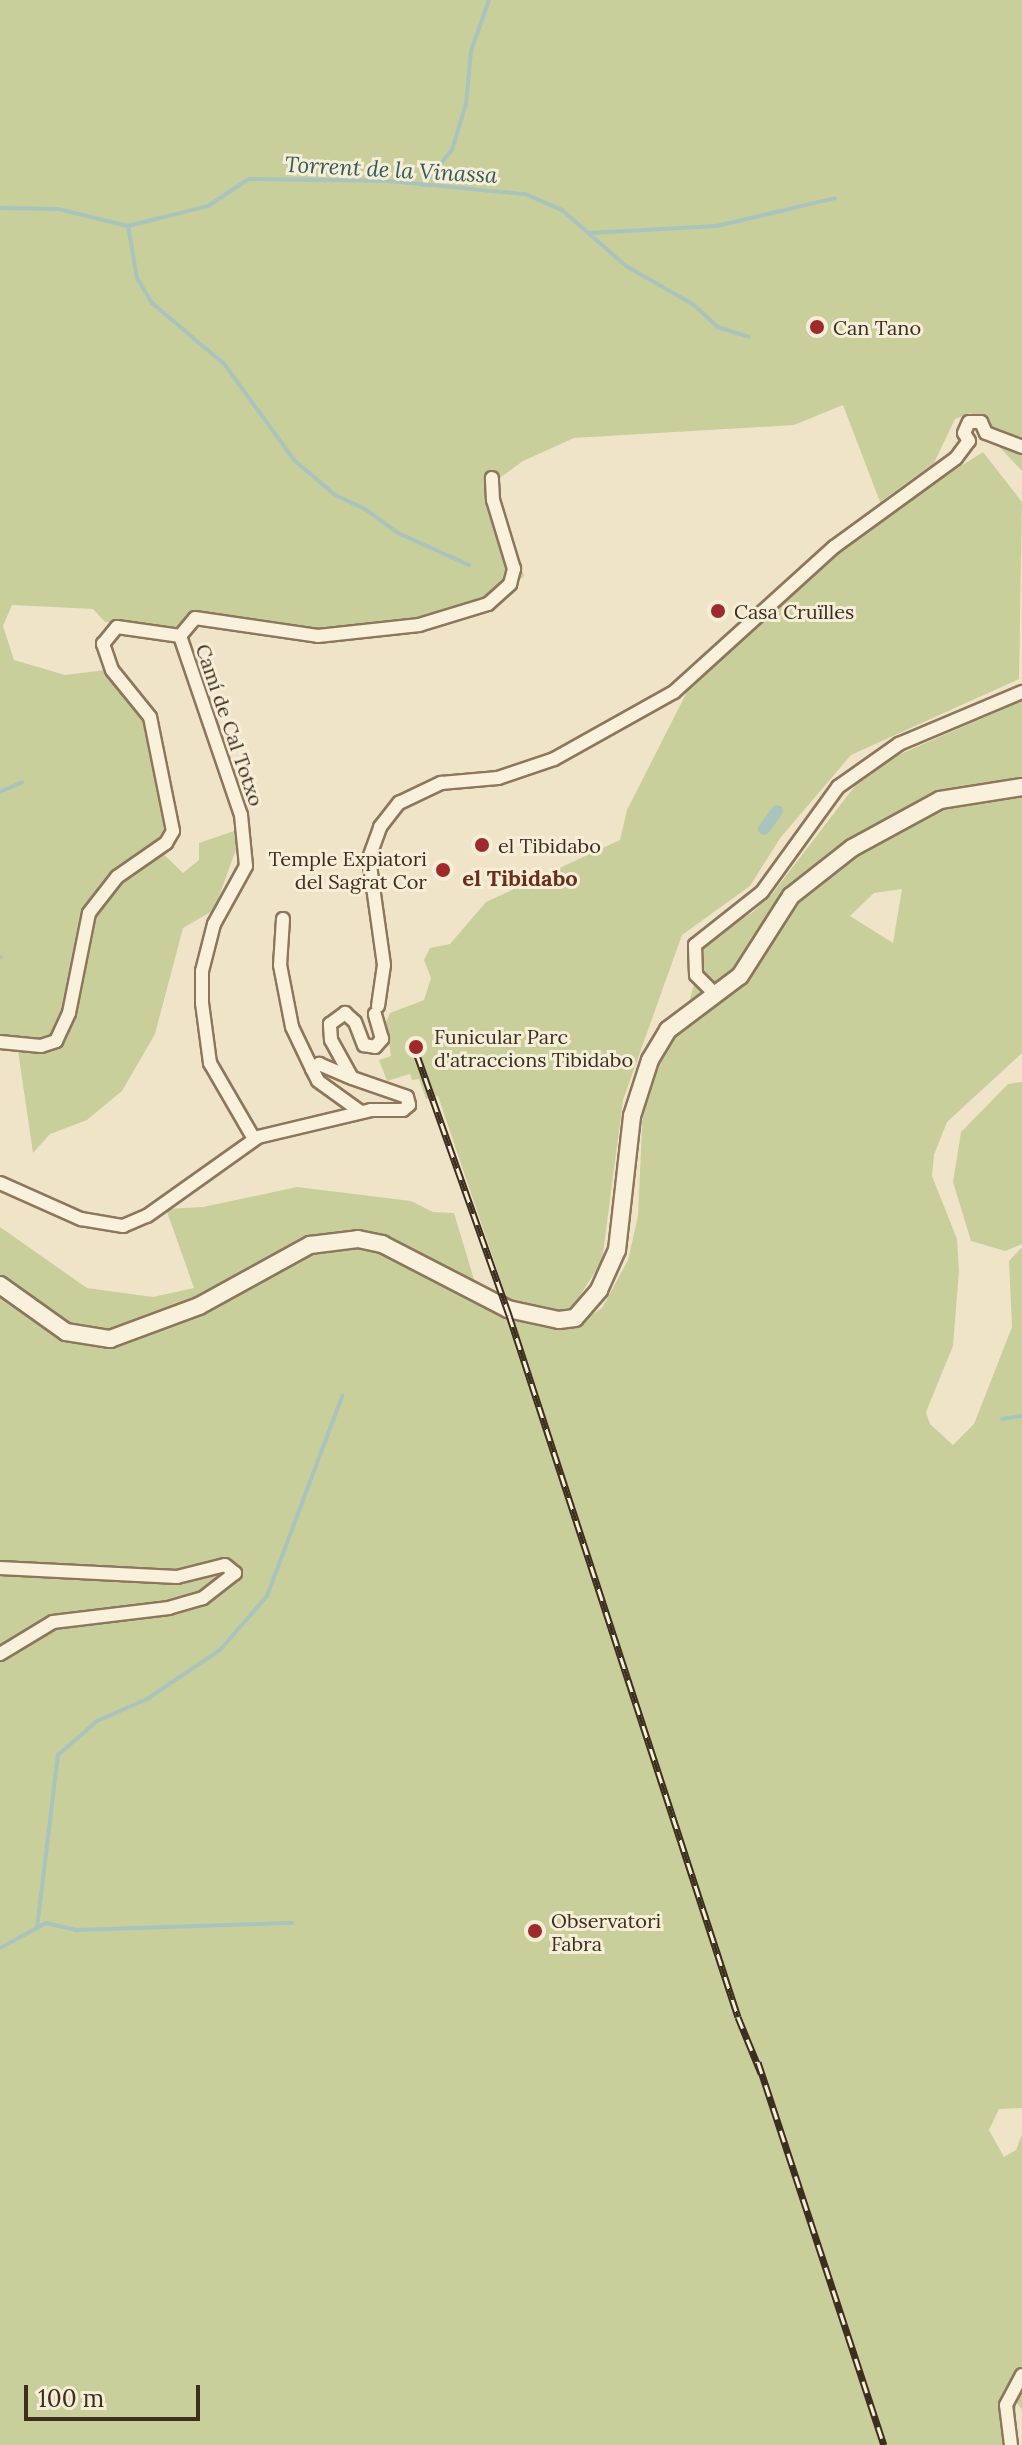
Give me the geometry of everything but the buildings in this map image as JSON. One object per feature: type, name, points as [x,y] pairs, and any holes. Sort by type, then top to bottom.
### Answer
[{"type":"street","points":[[969,441],[964,433],[970,422],[982,423],[986,433],[1022,447]]},
{"type":"street","points":[[969,441],[981,441],[986,433]]},
{"type":"street","points":[[352,1078],[334,1049],[330,1024],[339,1015],[351,1016],[364,1045],[375,1047],[382,1039],[377,1010],[384,980],[369,858],[380,827],[399,803],[441,783],[517,773],[617,729],[674,692],[834,547],[956,458],[969,441]]},
{"type":"street","points":[[0,1042],[41,1046],[56,1041],[69,1013],[89,913],[117,877],[166,843],[173,831],[155,728],[140,698],[112,670],[103,644],[117,627],[180,636],[188,622],[203,618],[308,636],[419,625],[488,604],[510,584],[514,569],[493,500],[492,478]]},
{"type":"street","name":"Camí de Cal Totxo","points":[[180,636],[241,815],[246,866],[214,924],[202,971],[202,1003],[210,1063],[254,1139]]},
{"type":"street","points":[[716,995],[696,975],[695,945],[762,892],[838,787],[899,744],[1022,692]]},
{"type":"street","points":[[0,1285],[66,1332],[110,1339],[199,1306],[310,1245],[358,1239],[382,1244],[508,1309],[559,1320],[575,1318],[593,1299],[617,1250],[632,1116],[650,1060],[673,1025],[716,995],[757,956],[802,885],[890,823],[961,794],[1022,787]]},
{"type":"street","points":[[283,919],[280,965],[284,997],[312,1069],[318,1081],[361,1112]]},
{"type":"street","points":[[0,1183],[81,1219],[123,1226],[147,1216],[254,1139],[361,1112],[403,1110],[410,1102],[403,1095],[319,1064],[312,1069]]},
{"type":"street","points":[[0,1568],[177,1577],[221,1565],[233,1568],[230,1580],[203,1598],[169,1608],[53,1622],[0,1654]]},
{"type":"street","points":[[1011,2445],[1006,2405],[1022,2375]]},
{"type":"green space","points":[[0,0],[1022,0],[1022,471],[991,438],[981,418],[970,413],[955,419],[934,463],[880,502],[843,405],[794,425],[574,438],[523,461],[501,477],[495,491],[524,576],[482,612],[454,621],[311,641],[195,625],[186,634],[150,624],[105,622],[93,609],[12,605],[3,626],[14,660],[65,675],[105,670],[136,704],[147,723],[166,826],[154,845],[183,873],[199,860],[199,843],[237,830],[238,844],[214,910],[183,928],[155,1034],[122,1091],[87,1120],[50,1134],[33,1153],[18,1051],[0,1048]]},
{"type":"green space","points":[[983,452],[1022,502],[1019,679],[851,755],[781,837],[750,886],[682,935],[623,1100],[602,1261],[570,1311],[508,1302],[438,1096],[426,1099],[419,1079],[412,1080],[410,1074],[387,1081],[379,1060],[391,1056],[386,1022],[390,1013],[424,1000],[431,978],[424,960],[430,948],[450,944],[486,902],[620,840],[627,810],[694,678],[811,569],[888,512]]},
{"type":"green space","points":[[1022,701],[1022,1053],[947,1122],[934,1155],[932,1176],[957,1239],[959,1271],[953,1346],[926,1412],[930,1424],[953,1445],[974,1424],[1012,1327],[1009,1261],[1022,1247],[1022,2108],[999,2109],[989,2130],[1004,2157],[1016,2150],[1022,2134],[1022,2410],[1016,2401],[1016,2445],[0,2445],[0,1227],[87,1288],[153,1297],[194,1288],[166,1209],[203,1207],[297,1187],[411,1201],[433,1212],[454,1213],[482,1306],[556,1329],[575,1326],[602,1308],[628,1260],[638,1216],[643,1106],[664,1049],[683,1025],[697,973],[695,956],[703,942],[753,912],[772,894],[861,778],[889,759]],"holes":[[[902,889],[893,943],[850,916],[874,893]]]},
{"type":"green space","points":[[1022,1082],[1022,1244],[1005,1251],[971,1241],[953,1182],[961,1132],[1008,1084]]},
{"type":"waterway","points":[[423,185],[452,150],[466,104],[471,51],[489,0]]},
{"type":"waterway","name":"Torrent de la Vinassa","points":[[0,208],[58,209],[128,226],[208,206],[249,179],[389,181],[525,194],[562,210],[626,266],[694,305],[718,327],[748,337]]},
{"type":"waterway","points":[[589,233],[717,226],[835,198]]},
{"type":"waterway","points":[[128,226],[137,278],[152,303],[225,365],[294,460],[335,495],[365,509],[398,533],[469,565]]},
{"type":"waterway","points":[[0,792],[22,782]]},
{"type":"waterway","points":[[764,829],[777,811]]},
{"type":"waterway","points":[[0,1948],[37,1928],[58,1755],[97,1721],[147,1699],[220,1650],[267,1596],[342,1396]]},
{"type":"waterway","points":[[1002,1419],[1022,1416]]},
{"type":"waterway","points":[[37,1928],[46,1923],[77,1930],[292,1923]]},
{"type":"railway","points":[[417,1055],[509,1315],[738,2017],[761,2073]]},
{"type":"railway","points":[[758,2062],[884,2445]]},
{"type":"place","name":"Can Tano","points":[[817,327]]},
{"type":"place","name":"Casa Cruïlles","points":[[718,611]]},
{"type":"place","name":"el Tibidabo","points":[[482,845]]},
{"type":"place","name":"Temple Expiatori del Sagrat Cor","points":[[443,870]]},
{"type":"place","name":"Funicular Parc d'atraccions Tibidabo","points":[[416,1047]]},
{"type":"place","name":"Observatori Fabra","points":[[535,1931]]},
{"type":"district","name":"el Tibidabo","points":[[520,879]]}]
